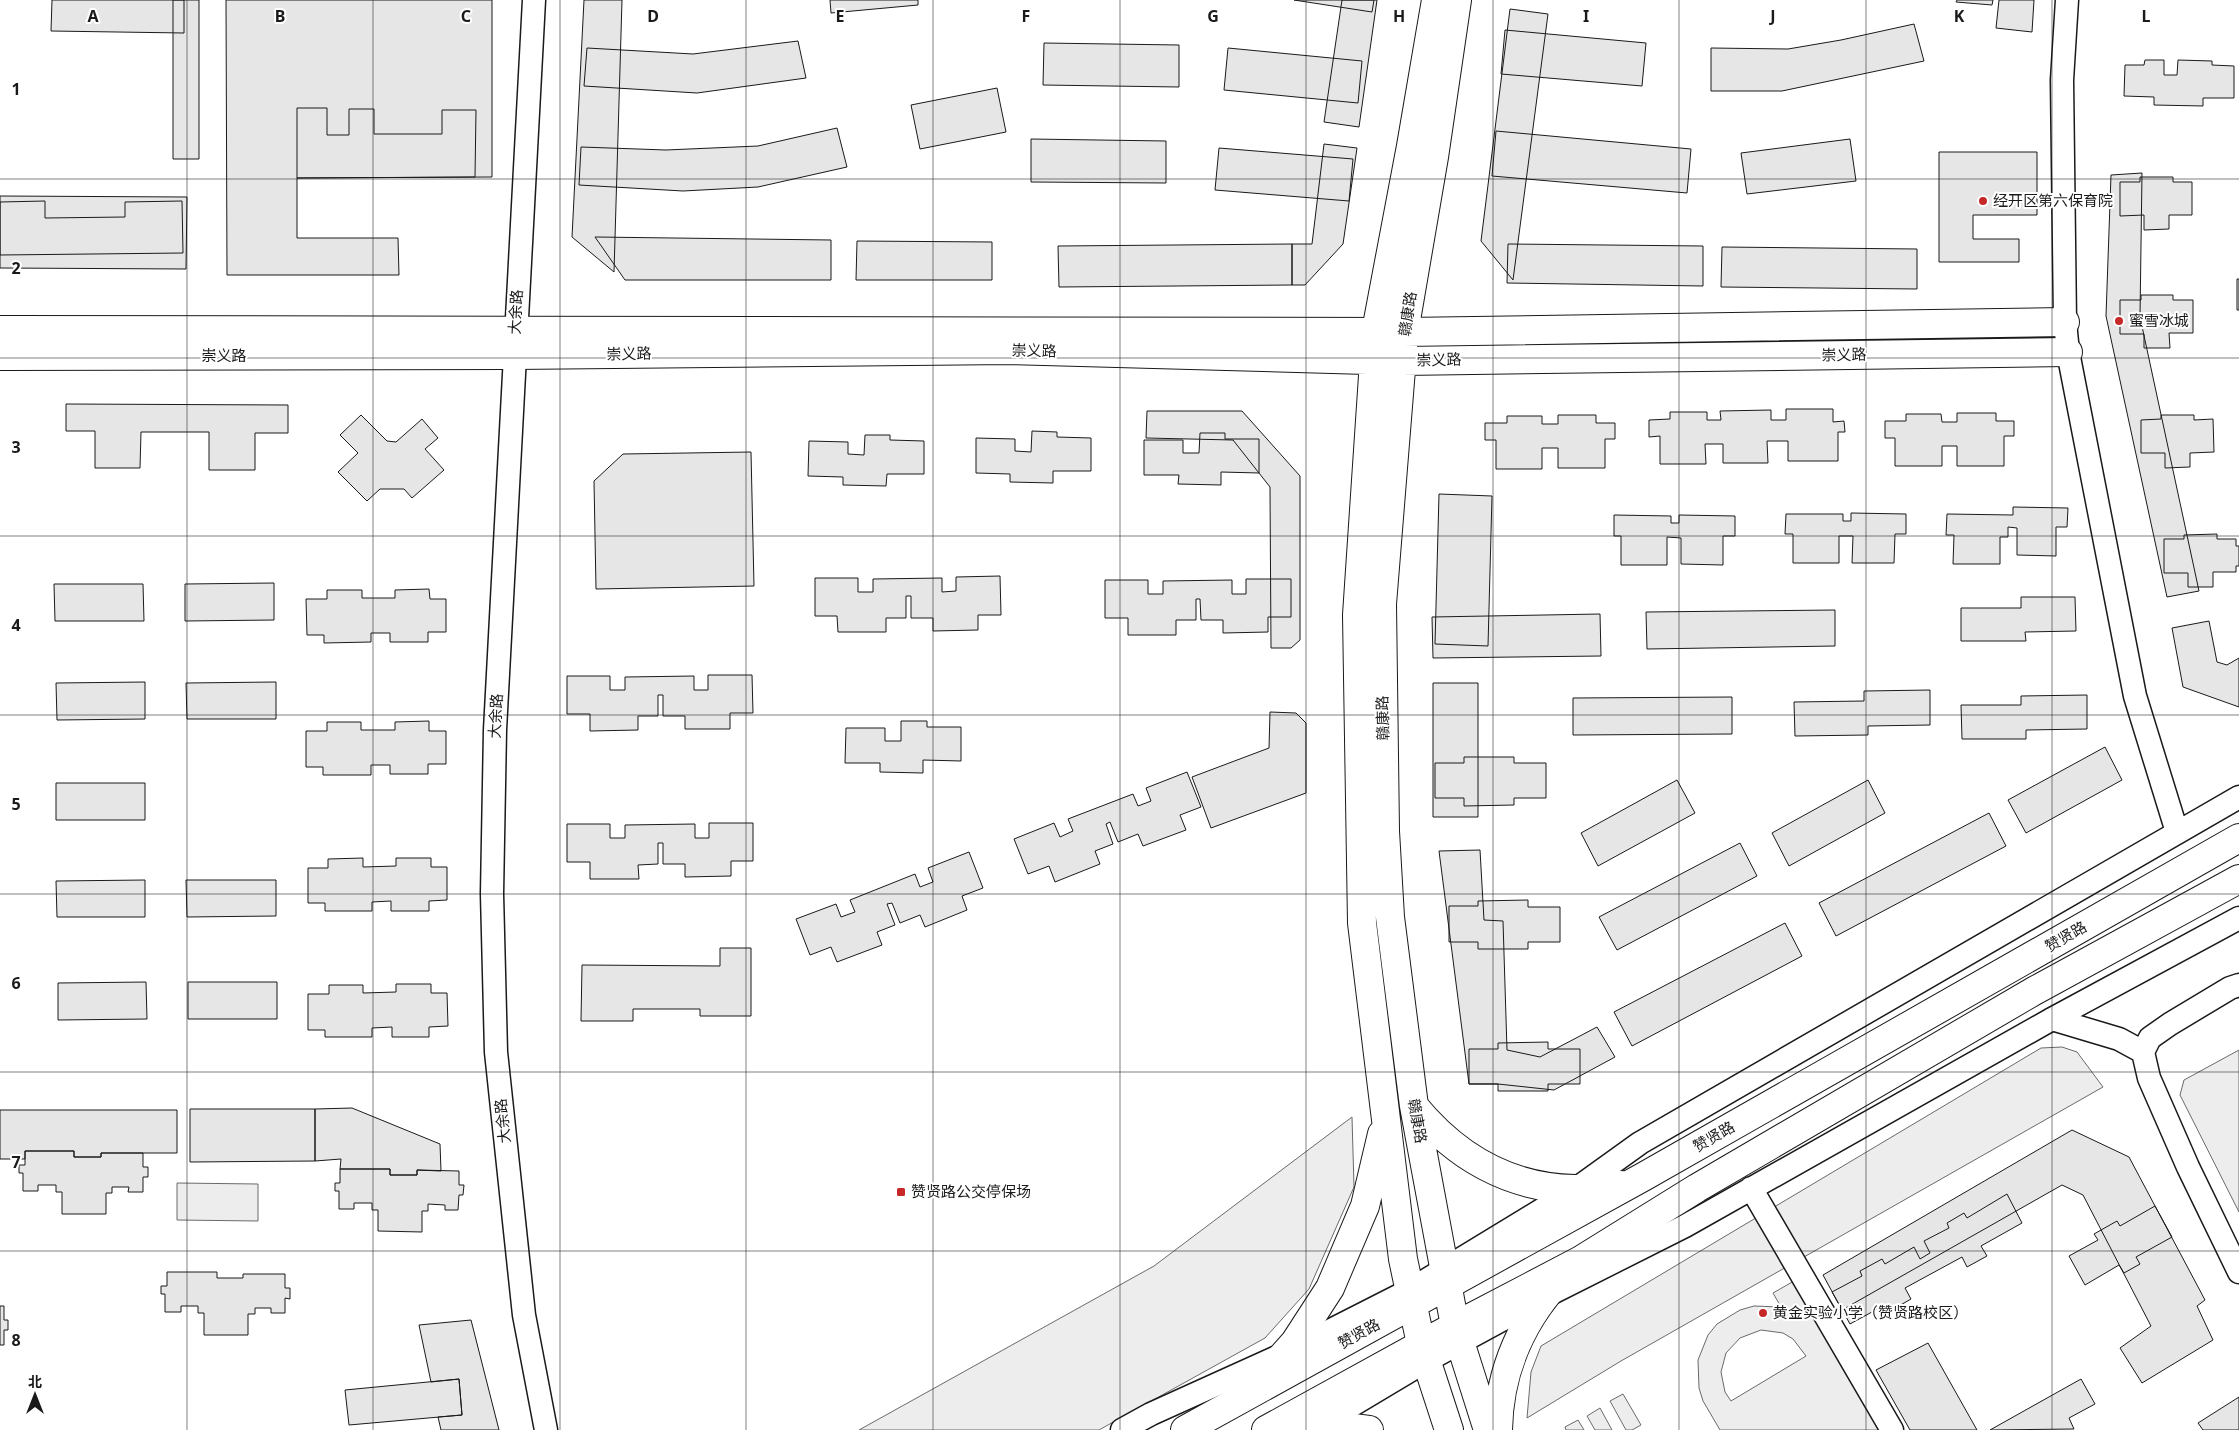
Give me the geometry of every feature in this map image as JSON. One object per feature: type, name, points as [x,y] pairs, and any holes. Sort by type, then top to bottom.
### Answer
[{"type":"main road","name":"赣康路","points":[[1436,0],[1376,331],[1357,616],[1362,923],[1403,1259],[1423,1353],[1449,1430]]},
{"type":"main road","name":"赣康路","points":[[1457,0],[1434,157],[1404,332],[1382,604],[1385,831],[1390,917],[1414,1106],[1444,1278],[1457,1334],[1488,1430]]},
{"type":"main road","name":"崇义路","points":[[0,356],[515,343],[2065,322]]},
{"type":"main road","name":"崇义路","points":[[0,330],[515,343],[1010,350],[1402,360],[2068,352]]},
{"type":"main road","name":"赞贤路","points":[[1184,1430],[1444,1278],[1643,1177],[2239,838]]},
{"type":"main road","points":[[1266,1430],[1423,1353],[1457,1334],[1705,1183],[2026,996],[2239,879]]},
{"type":"main road","points":[[1414,1106],[1447,1141],[1466,1156],[1487,1168],[1533,1184],[1576,1189],[1622,1186],[1643,1177]]},
{"type":"main road","points":[[1208,1416],[1251,1389],[1286,1353],[1314,1316],[1344,1259],[1365,1206],[1386,1118]]},
{"type":"main road","points":[[1498,1430],[1500,1396],[1513,1352],[1522,1331],[1544,1297],[1581,1260]]},
{"type":"main road","points":[[1277,1430],[1316,1427],[1369,1430]]},
{"type":"street","name":"大余路","points":[[534,0],[495,730],[492,894],[496,1052],[524,1315],[546,1430]]},
{"type":"street","points":[[2067,0],[2062,80],[2065,322],[2068,352],[2135,696],[2177,832]]},
{"type":"street","points":[[1444,1278],[1576,1189],[1640,1143],[2239,797]]},
{"type":"street","points":[[1457,1334],[1544,1297],[1685,1226],[2052,1019],[2239,918]]},
{"type":"street","points":[[2239,985],[2230,988],[2170,1024],[2150,1038],[2143,1052],[2149,1078],[2188,1167],[2239,1272]]},
{"type":"street","points":[[2052,1019],[2119,1039],[2143,1052]]},
{"type":"street","points":[[1751,1188],[1892,1430]]},
{"type":"street","points":[[1122,1430],[1150,1414],[1411,1297]]},
{"type":"street","points":[[1316,1427],[1423,1353]]},
{"type":"shaded area","points":[[2062,1047],[2077,1052],[2103,1087],[1621,1361],[1527,1418],[1531,1372],[1541,1346],[2041,1048]]},
{"type":"shaded area","points":[[2239,1050],[2239,1212],[2180,1095],[2184,1080]]},
{"type":"shaded area","points":[[1352,1117],[1354,1187],[1309,1289],[1265,1338],[1099,1430],[859,1430],[1154,1266]]},
{"type":"shaded area","points":[[177,1183],[258,1184],[258,1221],[177,1220]]},
{"type":"shaded area","points":[[1794,1281],[1879,1430],[1720,1430],[1703,1401],[1699,1388],[1698,1360],[1708,1335],[1717,1324],[1740,1310],[1754,1306],[1781,1307],[1773,1293]],"holes":[[[1761,1330],[1783,1333],[1793,1339],[1806,1356],[1731,1401],[1725,1392],[1721,1372],[1726,1353],[1740,1338]]]},
{"type":"shaded area","points":[[1623,1394],[1641,1425],[1632,1430],[1626,1430],[1610,1401]]},
{"type":"shaded area","points":[[1600,1408],[1612,1430],[1595,1430],[1587,1416]]},
{"type":"shaded area","points":[[1578,1420],[1584,1430],[1566,1430],[1565,1427]]},
{"type":"building","points":[[52,0],[184,0],[184,33],[51,31]]},
{"type":"building","points":[[173,0],[199,0],[199,159],[173,159]]},
{"type":"building","points":[[226,0],[492,0],[492,177],[297,178],[297,238],[398,238],[399,275],[227,275]]},
{"type":"building","points":[[584,0],[622,0],[614,272],[572,237]]},
{"type":"building","points":[[830,0],[918,0],[918,5],[831,13]]},
{"type":"building","points":[[1294,0],[1374,0],[1372,12]]},
{"type":"building","points":[[1342,0],[1377,0],[1359,127],[1324,122]]},
{"type":"building","points":[[1957,0],[1993,0],[1992,5],[1956,2]]},
{"type":"building","points":[[1999,0],[2034,0],[2032,32],[1996,28]]},
{"type":"building","points":[[1510,9],[1548,14],[1513,280],[1481,241]]},
{"type":"building","points":[[1914,24],[1924,61],[1782,91],[1711,91],[1711,48],[1788,49]]},
{"type":"building","points":[[1505,30],[1646,43],[1642,86],[1501,74]]},
{"type":"building","points":[[798,41],[806,78],[697,93],[584,86],[587,48],[693,54]]},
{"type":"building","points":[[1044,43],[1179,45],[1179,87],[1043,85]]},
{"type":"building","points":[[1228,48],[1362,61],[1358,103],[1224,90]]},
{"type":"building","points":[[2145,60],[2164,60],[2164,75],[2177,75],[2178,60],[2212,61],[2212,65],[2234,66],[2234,98],[2203,98],[2203,106],[2154,105],[2154,97],[2124,96],[2125,65],[2144,65]]},
{"type":"building","points":[[997,88],[1006,132],[920,149],[911,105]]},
{"type":"building","points":[[297,108],[327,108],[327,135],[349,135],[349,109],[374,109],[374,134],[442,134],[442,110],[476,110],[475,177],[297,178]]},
{"type":"building","points":[[837,128],[847,167],[758,187],[683,191],[579,185],[581,147],[666,150],[758,146]]},
{"type":"building","points":[[1496,131],[1691,149],[1687,193],[1492,176]]},
{"type":"building","points":[[1031,139],[1166,141],[1166,183],[1031,182]]},
{"type":"building","points":[[1850,139],[1856,181],[1747,194],[1741,153]]},
{"type":"building","points":[[1324,144],[1357,148],[1343,244],[1305,285],[1292,285],[1292,244],[1312,244]]},
{"type":"building","points":[[1219,148],[1353,159],[1349,201],[1215,190]]},
{"type":"building","name":"经开区第六保育院","points":[[1939,152],[2037,152],[2037,215],[1973,215],[1973,239],[2019,239],[2019,262],[1939,262]]},
{"type":"building","points":[[2142,173],[2140,317],[2199,591],[2167,597],[2106,316],[2111,175]]},
{"type":"building","points":[[2140,177],[2173,177],[2173,182],[2192,182],[2192,215],[2169,215],[2169,229],[2144,230],[2144,215],[2120,216],[2120,182],[2140,182]]},
{"type":"building","points":[[0,196],[187,197],[186,269],[0,268]]},
{"type":"building","points":[[45,201],[45,218],[125,217],[125,202],[182,201],[183,253],[0,255],[0,202]]},
{"type":"building","points":[[595,237],[831,240],[831,280],[625,280]]},
{"type":"building","points":[[857,241],[992,242],[992,280],[856,280]]},
{"type":"building","points":[[1292,244],[1292,285],[1059,287],[1058,246]]},
{"type":"building","points":[[1508,244],[1703,246],[1703,286],[1507,283]]},
{"type":"building","points":[[1722,247],[1917,249],[1917,289],[1721,287]]},
{"type":"building","points":[[2237,279],[2239,279],[2239,310],[2237,310]]},
{"type":"building","points":[[2141,295],[2173,295],[2173,300],[2193,300],[2193,333],[2169,333],[2170,348],[2144,348],[2144,334],[2120,334],[2120,300],[2141,300]]},
{"type":"building","points":[[66,404],[288,405],[288,433],[255,433],[255,470],[209,470],[209,432],[141,432],[140,468],[95,468],[95,431],[66,431]]},
{"type":"building","points":[[1786,409],[1833,409],[1833,422],[1844,421],[1845,432],[1838,432],[1838,461],[1788,461],[1788,441],[1767,441],[1768,463],[1723,463],[1723,444],[1705,444],[1706,464],[1660,464],[1660,436],[1649,437],[1649,420],[1670,419],[1670,412],[1707,412],[1707,420],[1721,420],[1720,411],[1771,410],[1771,420],[1786,420]]},
{"type":"building","points":[[1147,411],[1242,411],[1300,476],[1300,640],[1291,648],[1271,648],[1270,487],[1233,440],[1146,438]]},
{"type":"building","points":[[1957,413],[1996,413],[1996,421],[2014,421],[2014,436],[2004,436],[2004,466],[1957,466],[1957,446],[1942,446],[1942,466],[1895,466],[1895,438],[1885,438],[1885,421],[1906,421],[1906,414],[1941,414],[1942,422],[1957,422]]},
{"type":"building","points":[[361,415],[387,441],[396,442],[422,419],[438,438],[425,449],[444,470],[412,498],[404,489],[380,489],[367,501],[338,472],[358,453],[340,435]]},
{"type":"building","points":[[1558,415],[1596,415],[1596,423],[1615,423],[1615,439],[1605,439],[1605,468],[1558,468],[1558,448],[1542,448],[1542,469],[1496,469],[1496,440],[1485,440],[1485,423],[1507,423],[1507,416],[1542,416],[1542,424],[1558,424]]},
{"type":"building","points":[[2161,415],[2194,415],[2194,420],[2213,419],[2214,452],[2190,453],[2190,467],[2165,468],[2165,453],[2141,453],[2141,420],[2161,419]]},
{"type":"building","points":[[1032,431],[1057,432],[1057,437],[1091,438],[1091,471],[1053,471],[1053,483],[1010,482],[1010,474],[976,473],[976,438],[1015,439],[1015,451],[1031,452]]},
{"type":"building","points":[[1200,433],[1225,433],[1225,439],[1259,439],[1259,473],[1221,472],[1221,485],[1178,484],[1179,475],[1144,475],[1144,440],[1183,440],[1183,453],[1199,453]]},
{"type":"building","points":[[865,435],[890,435],[890,440],[924,441],[924,474],[887,474],[886,486],[843,485],[843,477],[808,476],[809,441],[848,442],[848,454],[864,455]]},
{"type":"building","points":[[751,452],[754,586],[596,589],[594,481],[623,454]]},
{"type":"building","points":[[1439,494],[1492,496],[1488,646],[1435,644]]},
{"type":"building","points":[[2013,507],[2068,508],[2067,527],[2056,527],[2056,556],[2017,555],[2017,528],[2008,527],[2008,537],[2000,537],[2000,564],[1953,564],[1954,535],[1946,535],[1947,514],[2013,515]]},
{"type":"building","points":[[1851,513],[1906,514],[1906,534],[1895,534],[1894,563],[1852,563],[1853,536],[1839,536],[1839,563],[1793,563],[1793,534],[1785,534],[1786,514],[1843,514],[1843,521],[1851,521]]},
{"type":"building","points":[[1614,515],[1671,516],[1671,523],[1679,523],[1679,515],[1735,516],[1735,536],[1723,536],[1723,565],[1681,564],[1681,538],[1667,537],[1667,565],[1621,565],[1621,536],[1614,536]]},
{"type":"building","points":[[2217,534],[2217,539],[2236,539],[2236,546],[2239,546],[2239,566],[2236,566],[2236,572],[2213,572],[2213,587],[2188,587],[2188,573],[2164,573],[2164,539],[2184,539],[2184,535]]},
{"type":"building","points":[[1000,576],[1001,615],[978,615],[978,630],[933,631],[933,618],[911,618],[911,596],[906,596],[906,618],[886,618],[886,632],[838,632],[837,616],[815,616],[815,578],[858,578],[858,592],[873,592],[873,579],[942,578],[942,592],[956,591],[956,577]]},
{"type":"building","points":[[1246,579],[1291,579],[1291,617],[1268,617],[1268,632],[1223,633],[1223,620],[1201,620],[1200,599],[1196,599],[1196,620],[1176,620],[1176,635],[1128,635],[1128,618],[1105,618],[1105,580],[1148,580],[1148,594],[1163,594],[1163,581],[1232,580],[1232,594],[1246,594]]},
{"type":"building","points":[[274,583],[274,620],[185,621],[185,584]]},
{"type":"building","points":[[54,584],[143,584],[144,621],[55,621]]},
{"type":"building","points":[[429,589],[430,599],[446,599],[446,632],[428,632],[428,642],[390,642],[390,633],[371,633],[371,642],[324,643],[324,635],[307,635],[306,599],[327,599],[327,590],[362,590],[362,598],[395,598],[395,590]]},
{"type":"building","points":[[2021,597],[2075,597],[2076,631],[2025,632],[2026,641],[1961,641],[1961,608],[2021,608]]},
{"type":"building","points":[[1835,610],[1835,646],[1647,649],[1646,612]]},
{"type":"building","points":[[1600,614],[1601,656],[1433,658],[1432,617]]},
{"type":"building","points":[[2209,621],[2217,662],[2227,665],[2239,658],[2239,707],[2183,687],[2172,628]]},
{"type":"building","points":[[708,675],[752,675],[753,713],[730,713],[730,729],[685,729],[685,716],[663,716],[663,695],[658,695],[658,716],[638,716],[638,730],[590,731],[590,714],[567,714],[567,676],[610,676],[610,690],[625,690],[625,677],[694,676],[694,690],[708,690]]},
{"type":"building","points":[[145,682],[145,719],[57,720],[56,683]]},
{"type":"building","points":[[276,682],[276,719],[187,719],[186,683]]},
{"type":"building","points":[[1433,683],[1478,683],[1478,817],[1433,817]]},
{"type":"building","points":[[1930,690],[1930,725],[1868,726],[1868,735],[1795,736],[1794,702],[1864,701],[1864,691]]},
{"type":"building","points":[[2087,695],[2087,729],[2026,730],[2026,739],[1962,739],[1961,705],[2021,705],[2021,696]]},
{"type":"building","points":[[1732,697],[1732,734],[1573,735],[1573,698]]},
{"type":"building","points":[[1270,712],[1296,713],[1306,723],[1306,793],[1211,828],[1192,777],[1269,748]]},
{"type":"building","points":[[429,721],[429,731],[446,731],[446,764],[428,764],[428,774],[390,774],[390,765],[371,765],[371,775],[323,775],[323,767],[306,767],[306,731],[327,731],[327,722],[361,722],[361,730],[395,730],[395,722]]},
{"type":"building","points":[[901,721],[927,721],[927,727],[961,727],[961,761],[923,760],[923,773],[880,772],[880,763],[845,763],[846,728],[885,728],[885,741],[901,741]]},
{"type":"building","points":[[2105,747],[2122,780],[2026,833],[2008,800]]},
{"type":"building","points":[[1464,757],[1514,757],[1514,763],[1546,763],[1546,798],[1514,798],[1514,805],[1464,806],[1464,798],[1435,798],[1435,763],[1464,763]]},
{"type":"building","points":[[1187,772],[1201,807],[1180,815],[1186,830],[1143,846],[1138,834],[1118,842],[1110,822],[1106,824],[1113,844],[1095,851],[1100,864],[1055,882],[1049,866],[1028,874],[1014,839],[1054,823],[1060,837],[1073,831],[1068,819],[1133,794],[1138,806],[1151,801],[1146,788]]},
{"type":"building","points":[[1677,780],[1695,813],[1598,866],[1581,833]]},
{"type":"building","points":[[1868,780],[1885,813],[1789,866],[1772,833]]},
{"type":"building","points":[[56,783],[145,783],[145,820],[56,820]]},
{"type":"building","points":[[1989,813],[2006,846],[1836,936],[1819,903]]},
{"type":"building","points":[[709,823],[753,823],[753,861],[731,861],[731,876],[685,877],[685,864],[663,864],[663,843],[658,843],[658,864],[638,865],[639,879],[590,879],[590,862],[567,862],[567,824],[610,824],[610,838],[625,838],[625,825],[695,824],[695,838],[709,838]]},
{"type":"building","points":[[1740,843],[1757,876],[1617,950],[1599,917]]},
{"type":"building","points":[[1480,850],[1484,920],[1503,921],[1507,1050],[1540,1057],[1597,1027],[1615,1057],[1554,1090],[1498,1084],[1469,1084],[1439,851]]},
{"type":"building","points":[[969,852],[983,888],[962,896],[967,910],[925,927],[920,915],[900,923],[892,903],[887,904],[895,925],[877,932],[882,945],[837,962],[831,947],[810,955],[796,919],[836,904],[841,917],[855,912],[850,900],[915,874],[920,887],[933,882],[928,868]]},
{"type":"building","points":[[363,858],[363,867],[396,866],[396,858],[431,858],[431,867],[447,867],[447,900],[429,901],[429,911],[391,911],[391,901],[372,902],[372,911],[325,911],[325,903],[308,903],[308,868],[328,868],[328,859]]},
{"type":"building","points":[[145,880],[145,917],[57,917],[56,881]]},
{"type":"building","points":[[186,880],[276,880],[276,916],[187,917]]},
{"type":"building","points":[[1528,900],[1528,907],[1560,907],[1560,942],[1528,942],[1528,949],[1478,949],[1478,942],[1449,942],[1449,906],[1478,906],[1478,901]]},
{"type":"building","points":[[1785,923],[1802,956],[1632,1046],[1614,1012]]},
{"type":"building","points":[[720,948],[751,948],[751,1016],[700,1016],[700,1009],[633,1009],[633,1021],[581,1021],[582,965],[720,966]]},
{"type":"building","points":[[146,982],[147,1019],[58,1020],[58,983]]},
{"type":"building","points":[[188,982],[277,982],[277,1019],[188,1019]]},
{"type":"building","points":[[396,984],[431,984],[431,993],[447,993],[448,1026],[429,1027],[429,1037],[392,1037],[392,1027],[372,1028],[372,1037],[325,1037],[325,1030],[308,1030],[308,994],[329,994],[329,985],[363,985],[363,993],[396,992]]},
{"type":"building","points":[[1548,1042],[1548,1049],[1580,1049],[1580,1084],[1548,1084],[1548,1091],[1498,1091],[1498,1084],[1469,1084],[1469,1049],[1498,1049],[1498,1043]]},
{"type":"building","points":[[352,1108],[440,1144],[441,1171],[417,1170],[417,1175],[390,1175],[390,1169],[340,1169],[341,1159],[315,1161],[315,1109]]},
{"type":"building","points":[[190,1109],[315,1109],[315,1161],[190,1162]]},
{"type":"building","points":[[0,1110],[177,1110],[177,1153],[101,1153],[101,1157],[74,1157],[74,1151],[25,1151],[25,1159],[0,1159]]},
{"type":"building","points":[[2072,1130],[2129,1157],[2205,1300],[2197,1306],[2213,1340],[2142,1383],[2120,1348],[2151,1326],[2083,1195],[2062,1185],[1842,1310],[1823,1275]]},
{"type":"building","points":[[25,1151],[74,1151],[74,1157],[101,1157],[101,1153],[143,1153],[143,1167],[148,1167],[148,1177],[143,1177],[143,1192],[128,1192],[129,1187],[112,1187],[112,1193],[106,1193],[106,1214],[62,1214],[62,1192],[56,1192],[56,1185],[38,1185],[38,1191],[23,1191],[23,1173],[19,1173],[19,1165],[25,1165]]},
{"type":"building","points":[[340,1169],[390,1169],[390,1175],[417,1175],[417,1170],[459,1171],[459,1185],[464,1185],[463,1195],[459,1195],[458,1210],[445,1210],[445,1205],[428,1204],[428,1211],[422,1211],[422,1232],[378,1231],[378,1210],[372,1210],[372,1203],[354,1203],[354,1209],[339,1209],[339,1191],[335,1191],[335,1183],[340,1183]]},
{"type":"building","points":[[2007,1194],[2022,1223],[1981,1246],[1987,1256],[1967,1267],[1962,1257],[1905,1288],[1911,1299],[1885,1314],[1881,1307],[1850,1324],[1832,1292],[1862,1276],[1860,1271],[1882,1259],[1885,1264],[1914,1247],[1920,1259],[1930,1253],[1924,1241],[1949,1228],[1947,1223],[1964,1213],[1967,1218]]},
{"type":"building","points":[[2155,1206],[2172,1237],[2136,1257],[2140,1264],[2124,1273],[2119,1265],[2085,1285],[2069,1256],[2098,1240],[2094,1234],[2117,1221],[2120,1226]]},
{"type":"building","points":[[167,1272],[217,1272],[217,1278],[243,1278],[243,1274],[285,1274],[285,1288],[290,1288],[290,1299],[285,1298],[285,1313],[271,1313],[271,1308],[255,1308],[255,1314],[248,1314],[248,1335],[204,1335],[204,1313],[198,1313],[198,1306],[181,1306],[181,1312],[165,1312],[165,1294],[161,1294],[161,1286],[167,1286]]},
{"type":"building","points":[[0,1306],[4,1306],[4,1320],[8,1320],[8,1330],[4,1330],[4,1345],[0,1345]]},
{"type":"building","points":[[471,1320],[499,1430],[441,1430],[438,1417],[462,1415],[459,1379],[431,1382],[419,1325]]},
{"type":"building","points":[[1928,1343],[1977,1430],[1910,1430],[1876,1370]]},
{"type":"building","points":[[459,1379],[462,1415],[349,1425],[345,1390]]},
{"type":"building","points":[[2081,1379],[2095,1404],[2069,1418],[2074,1429],[1990,1430]]},
{"type":"building","points":[[2239,1397],[2239,1430],[2203,1430],[2198,1423]]},
{"type":"place","name":"经开区第六保育院","points":[[1983,201]]},
{"type":"place","name":"蜜雪冰城","points":[[2119,321]]},
{"type":"place","name":"赞贤路公交停保场","points":[[901,1192]]},
{"type":"place","name":"黄金实验小学（赞贤路校区）","points":[[1763,1313]]}]
